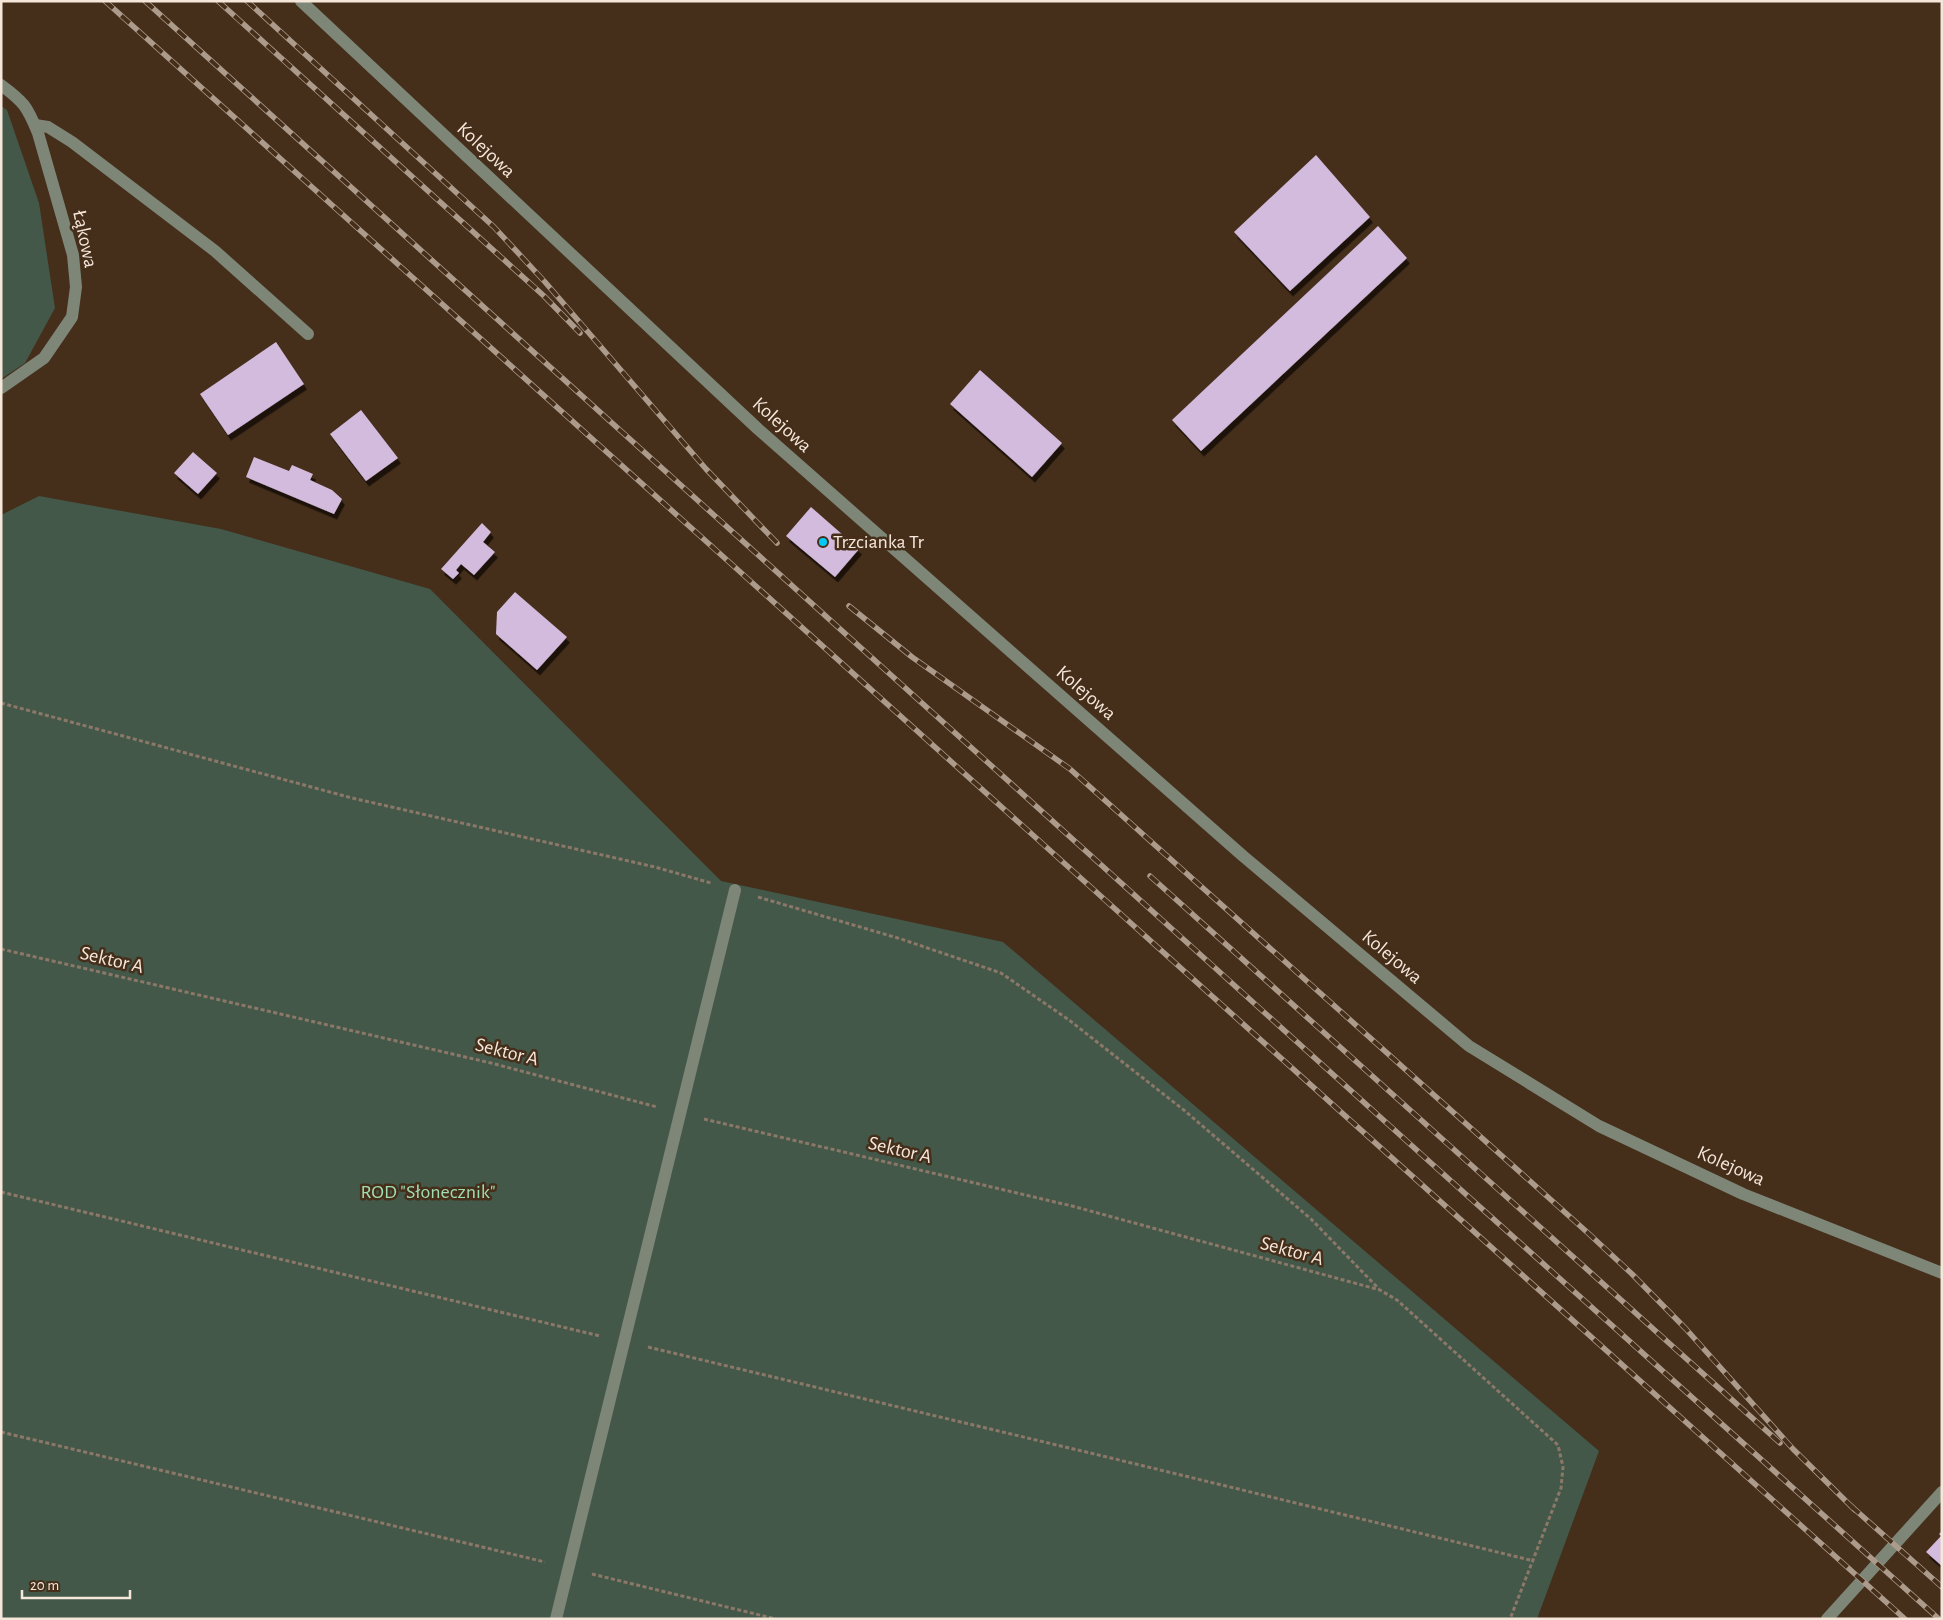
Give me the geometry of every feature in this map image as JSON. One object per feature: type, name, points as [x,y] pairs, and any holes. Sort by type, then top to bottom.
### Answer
[{"type":"street","name":"Kolejowa","points":[[301,1],[758,430],[1243,856],[1470,1046],[1599,1126],[1743,1194],[1942,1273]]},
{"type":"street","name":"Łąkowa","points":[[1,85],[22,101],[35,126],[49,167],[73,255],[76,287],[72,316],[44,358],[1,388]]},
{"type":"street","points":[[35,126],[48,126],[67,138],[183,226],[215,251],[308,334]]},
{"type":"street","points":[[556,1619],[735,890]]},
{"type":"street","points":[[1827,1619],[1942,1492]]},
{"type":"path","name":"Sektor A","points":[[1,949],[491,1063],[680,1113],[1072,1206],[1380,1290],[1397,1300],[1558,1445],[1563,1467],[1561,1488],[1510,1619]]},
{"type":"path","points":[[1,1192],[1534,1561]]},
{"type":"path","points":[[1,1432],[776,1619]]},
{"type":"green space","points":[[1,106],[7,110],[39,203],[55,308],[25,363],[1,379]]},
{"type":"green space","name":"ROD \"Słonecznik\"","points":[[39,496],[221,529],[430,589],[721,881],[1003,942],[1599,1451],[1537,1619],[1,1619],[1,515]]},
{"type":"building","points":[[1316,155],[1370,217],[1290,291],[1234,232]]},
{"type":"building","points":[[1378,226],[1407,258],[1201,451],[1172,420]]},
{"type":"building","points":[[276,342],[304,384],[228,435],[200,394]]},
{"type":"building","points":[[980,370],[1062,443],[1032,477],[950,404]]},
{"type":"building","points":[[361,410],[398,458],[366,481],[330,434]]},
{"type":"building","points":[[193,452],[217,473],[198,494],[174,473]]},
{"type":"building","points":[[254,457],[289,471],[292,465],[313,474],[310,480],[332,490],[342,499],[334,514],[246,477]]},
{"type":"building","name":"Trzcianka Tr","points":[[811,507],[859,549],[835,577],[786,536]]},
{"type":"building","points":[[482,523],[491,532],[483,542],[495,552],[474,575],[461,564],[456,570],[459,573],[453,579],[441,569]]},
{"type":"building","points":[[515,592],[567,637],[537,670],[496,634],[497,612]]},
{"type":"building","points":[[1942,1531],[1942,1566],[1926,1552],[1941,1536],[1939,1534]]},
{"type":"railway","points":[[105,1],[1905,1619]]},
{"type":"railway","points":[[145,1],[1431,1163],[1939,1619]]},
{"type":"railway","points":[[218,1],[544,296],[580,333]]},
{"type":"railway","points":[[247,1],[494,227],[545,282],[706,469],[777,543]]},
{"type":"railway","points":[[849,606],[912,657],[1070,769],[1588,1233],[1632,1274],[1686,1329],[1793,1449],[1855,1510]]},
{"type":"railway","points":[[1150,876],[1780,1443]]},
{"type":"railway","points":[[1851,1506],[1942,1587]]},
{"type":"place","name":"Trzcianka Tr","points":[[823,542]]}]
